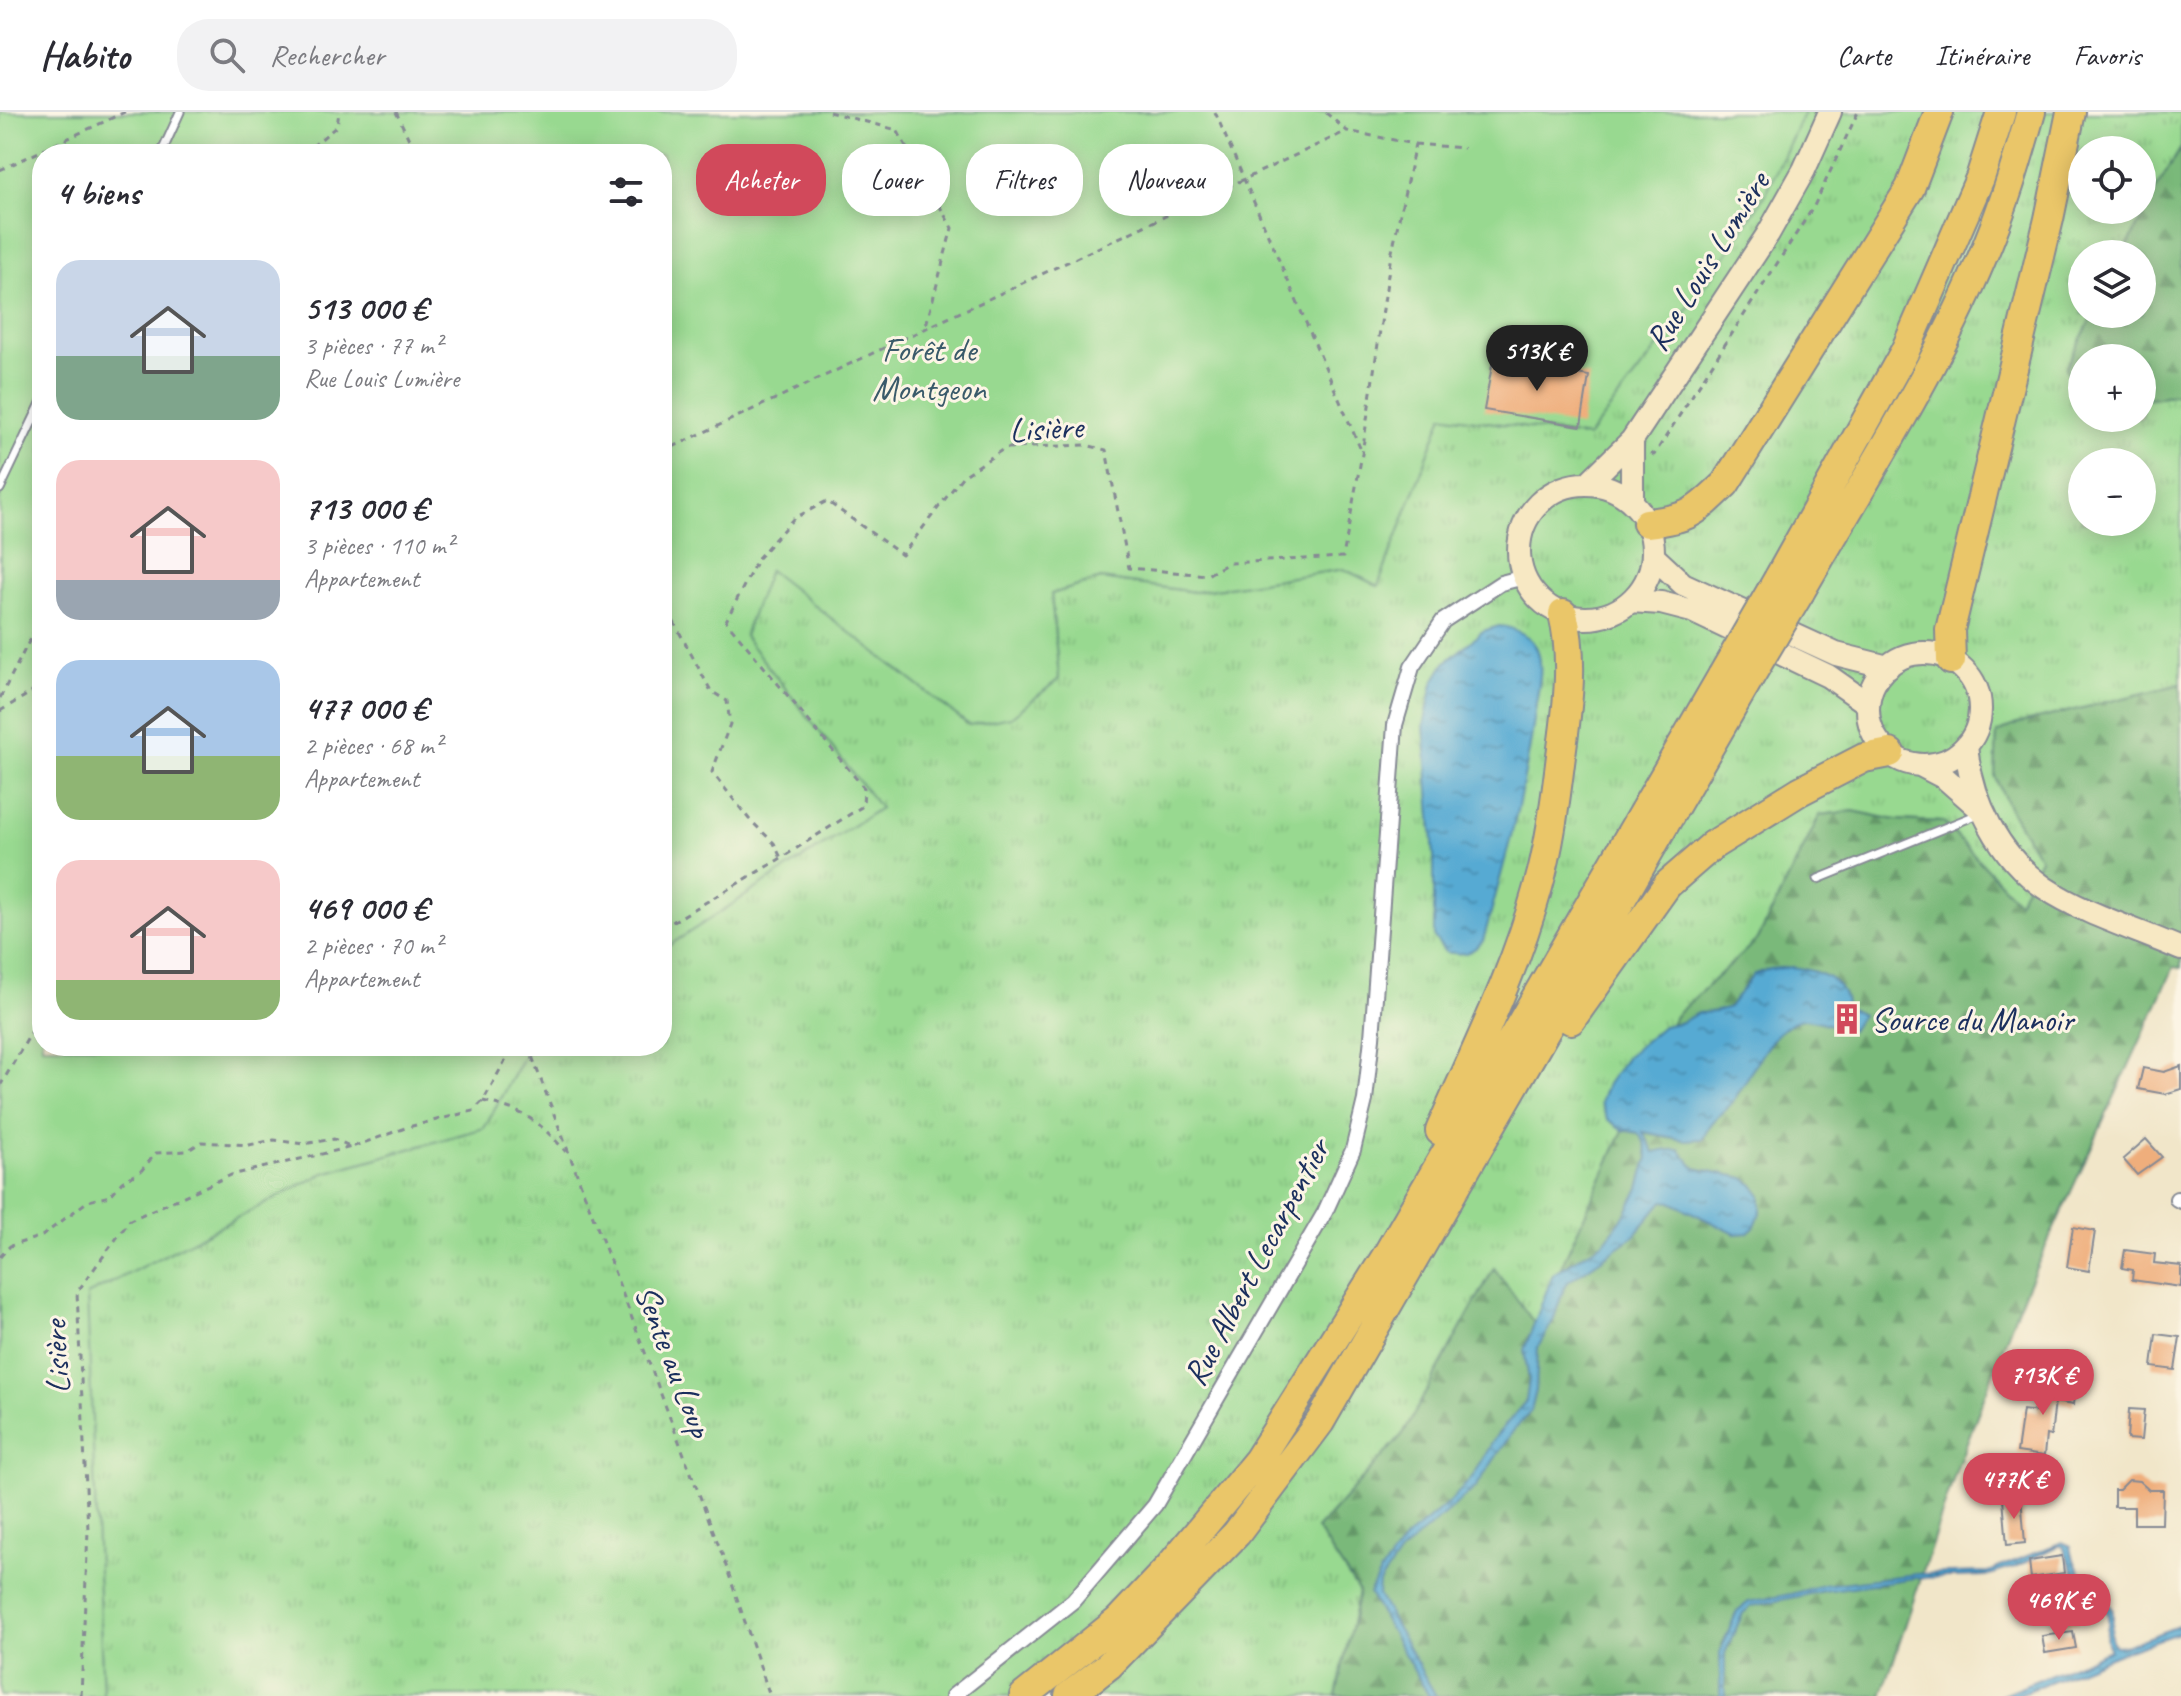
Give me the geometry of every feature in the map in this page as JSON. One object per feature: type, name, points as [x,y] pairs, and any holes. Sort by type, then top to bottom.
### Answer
[{"type":"highway","points":[[1640,513],[1671,521],[1694,513],[1725,484],[1910,188],[1939,112]]},
{"type":"highway","points":[[1789,586],[1905,351],[1980,178],[2001,112]]},
{"type":"highway","points":[[1024,1696],[1118,1621],[1170,1566],[1258,1460],[1387,1255],[1789,586],[1894,430],[1973,278],[1995,227],[2031,112]]},
{"type":"highway","points":[[1951,660],[1950,630],[2049,219],[2071,112]]},
{"type":"highway","points":[[1387,1255],[1515,959],[1539,885],[1556,799],[1566,721],[1570,662],[1563,614]]},
{"type":"highway","points":[[1069,1696],[1109,1665],[1237,1533],[1320,1422],[1434,1223],[1734,680]]},
{"type":"highway","points":[[1434,1223],[1618,950],[1667,885],[1713,845],[1800,791],[1864,758],[1890,753]]},
{"type":"main road","name":"Rue Louis Lumière","points":[[1588,483],[1632,440],[1768,234],[1804,170],[1830,112]]},
{"type":"main road","points":[[1632,440],[1640,513],[1652,539],[1653,556],[1642,588],[1631,601],[1616,611],[1599,617],[1581,618],[1563,614],[1540,599],[1524,577],[1519,555],[1521,533],[1530,513],[1546,497],[1566,487],[1588,483],[1619,492],[1640,513]]},
{"type":"main road","points":[[1653,556],[1683,584],[1836,654],[1888,667]]},
{"type":"main road","points":[[1631,601],[1661,603],[1692,611],[1828,676],[1868,704]]},
{"type":"main road","points":[[1919,765],[1945,761],[1966,746],[1975,735],[1980,706],[1972,679],[1951,660],[1935,654],[1918,653],[1888,667],[1872,690],[1868,704],[1874,731],[1890,753],[1945,778],[1983,812]]},
{"type":"main road","points":[[1966,746],[1973,784],[1983,812],[2009,854],[2045,888],[2181,949]]},
{"type":"street","name":"Rue Albert Lecarpentier","points":[[953,1696],[1073,1601],[1155,1505],[1325,1212],[1353,1150],[1365,1100],[1395,725],[1412,667],[1443,621],[1491,588],[1524,577]]},
{"type":"lane","points":[[166,144],[180,112]]},
{"type":"lane","points":[[0,489],[32,422]]},
{"type":"lane","points":[[1818,879],[1983,812]]},
{"type":"path","points":[[56,144],[125,112]]},
{"type":"path","points":[[315,144],[337,126],[339,112]]},
{"type":"path","points":[[396,112],[411,144]]},
{"type":"path","points":[[829,112],[897,130],[952,228],[925,329]]},
{"type":"path","points":[[1215,112],[1362,454]]},
{"type":"path","points":[[1325,112],[1347,131],[1415,144],[1464,148]]},
{"type":"path","points":[[672,447],[1347,131]]},
{"type":"path","name":"Lisière","points":[[672,922],[863,806],[864,788],[726,621],[758,558],[793,519],[827,501],[902,555],[962,477],[1005,448],[1086,445],[1106,450],[1129,568],[1207,575],[1229,563],[1343,557],[1362,454],[1390,261],[1415,144]]},
{"type":"path","points":[[0,170],[32,155]]},
{"type":"path","points":[[672,619],[711,691],[727,701],[730,724],[712,772],[749,819],[774,843],[781,858]]},
{"type":"path","points":[[0,698],[32,636]]},
{"type":"path","points":[[0,711],[32,692]]},
{"type":"path","points":[[0,1086],[32,1031]]},
{"type":"path","points":[[508,1056],[483,1101],[510,1107],[541,1124],[570,1156]]},
{"type":"path","name":"Sente au Loup","points":[[532,1056],[722,1554],[770,1696]]},
{"type":"path","name":"Lisière","points":[[81,1696],[88,1530],[77,1292],[130,1220],[231,1175],[352,1147],[408,1127],[473,1111],[483,1101]]},
{"type":"path","name":"Lisière","points":[[0,1257],[10,1246],[42,1236],[88,1201],[110,1196],[122,1182],[141,1171],[156,1153],[187,1151],[201,1142],[249,1145],[274,1140],[303,1144],[334,1139],[352,1147]]},
{"type":"green space","name":"Forêt de Montgeon","points":[[0,112],[1804,112],[1767,191],[1715,273],[1588,437],[1443,415],[1378,586],[1344,569],[1195,592],[1101,579],[1051,594],[1059,679],[1011,717],[969,725],[769,570],[744,636],[880,808],[672,943],[672,144],[32,144],[32,1056],[524,1056],[484,1128],[324,1173],[87,1295],[103,1696],[0,1696]]},
{"type":"green space","points":[[1804,112],[2181,112],[2181,148],[2156,189],[2156,136],[2068,136],[2068,224],[2138,224],[2131,240],[2068,240],[2068,328],[2087,328],[2078,344],[2068,344],[2066,367],[2068,432],[2156,432],[2156,397],[2181,394],[2181,684],[2017,724],[1997,733],[1995,777],[2040,859],[2018,902],[1943,822],[1896,820],[1853,811],[1820,815],[1758,939],[1675,1016],[1535,1325],[1494,1268],[1403,1434],[1317,1529],[1359,1592],[1336,1696],[103,1696],[86,1295],[324,1173],[484,1128],[524,1056],[672,1056],[672,943],[879,808],[743,636],[769,569],[969,725],[1059,679],[1051,594],[1101,579],[1195,592],[1344,569],[1378,586],[1443,415],[1588,437],[1715,273],[1767,191]]},
{"type":"green space","points":[[2181,148],[2181,394],[2156,397],[2156,344],[2078,344],[2087,328],[2156,328],[2156,240],[2131,240],[2138,224],[2156,224],[2156,189]]},
{"type":"green space","points":[[2181,684],[2181,968],[2174,967],[2019,1305],[1956,1471],[1882,1696],[1336,1696],[1359,1592],[1317,1529],[1403,1434],[1494,1268],[1535,1324],[1675,1016],[1758,939],[1820,815],[1853,811],[1896,820],[1943,822],[2018,902],[2040,859],[1995,777],[1997,733],[2017,724]]},
{"type":"water","points":[[1499,626],[1522,633],[1532,641],[1540,658],[1540,674],[1526,770],[1483,941],[1466,953],[1457,954],[1445,952],[1434,937],[1434,856],[1424,726],[1433,683],[1445,663],[1483,631]]},
{"type":"water","points":[[1793,967],[1820,974],[1836,983],[1845,997],[1846,1007],[1861,1015],[1851,1031],[1807,1019],[1792,1023],[1772,1040],[1733,1101],[1713,1122],[1703,1139],[1684,1140],[1643,1132],[1654,1152],[1679,1149],[1695,1168],[1744,1178],[1752,1184],[1761,1196],[1761,1211],[1754,1228],[1748,1233],[1735,1234],[1671,1202],[1663,1201],[1633,1237],[1568,1282],[1553,1321],[1538,1347],[1536,1391],[1531,1411],[1513,1431],[1476,1487],[1401,1552],[1379,1583],[1378,1595],[1436,1696],[1429,1696],[1369,1594],[1405,1539],[1451,1501],[1474,1475],[1496,1436],[1526,1401],[1529,1380],[1524,1350],[1553,1274],[1604,1242],[1627,1212],[1639,1188],[1648,1157],[1645,1143],[1638,1133],[1623,1130],[1607,1119],[1600,1103],[1607,1084],[1627,1056],[1663,1026],[1682,1022],[1698,1013],[1729,1007],[1754,974]]},
{"type":"water","points":[[2062,1542],[2071,1546],[2081,1573],[2112,1608],[2111,1636],[2115,1645],[2125,1646],[2181,1625],[2181,1632],[2117,1654],[2015,1696],[1998,1696],[2110,1650],[2106,1641],[2107,1613],[2077,1580],[2063,1546],[2057,1546],[2015,1567],[1985,1576],[1914,1578],[1823,1591],[1752,1606],[1743,1613],[1725,1653],[1725,1696],[1720,1696],[1720,1652],[1737,1611],[1749,1602],[1823,1585],[1917,1574],[1988,1572]]},
{"type":"building","points":[[1493,360],[1589,376],[1581,426],[1484,410]]},
{"type":"building","points":[[2181,1066],[2181,1089],[2165,1094],[2138,1089],[2143,1068],[2164,1072]]},
{"type":"building","points":[[2146,1139],[2162,1157],[2137,1175],[2123,1159]]},
{"type":"building","points":[[2073,1227],[2095,1231],[2089,1271],[2067,1267]]},
{"type":"building","points":[[2125,1250],[2155,1254],[2154,1263],[2181,1266],[2181,1287],[2132,1280],[2133,1270],[2122,1268]]},
{"type":"building","points":[[2156,1334],[2180,1337],[2175,1370],[2152,1367]]},
{"type":"building","points":[[2042,1380],[2075,1385],[2073,1405],[2055,1402],[2051,1436],[2046,1435],[2044,1456],[2017,1452],[2023,1410],[2038,1412]]},
{"type":"building","points":[[2129,1409],[2144,1410],[2141,1440],[2127,1439]]},
{"type":"building","points":[[2129,1480],[2139,1481],[2149,1490],[2163,1490],[2162,1524],[2134,1524],[2134,1507],[2114,1507],[2114,1490],[2119,1490]]},
{"type":"building","points":[[2021,1497],[2025,1543],[2007,1545],[2003,1499]]},
{"type":"building","points":[[2062,1556],[2064,1573],[2031,1578],[2029,1561]]},
{"type":"building","points":[[2070,1592],[2078,1623],[2060,1626],[2055,1595]]},
{"type":"building","points":[[2073,1632],[2076,1648],[2045,1653],[2042,1636]]},
{"type":"place","name":"Source du Manoir","points":[[1847,1019]]}]
